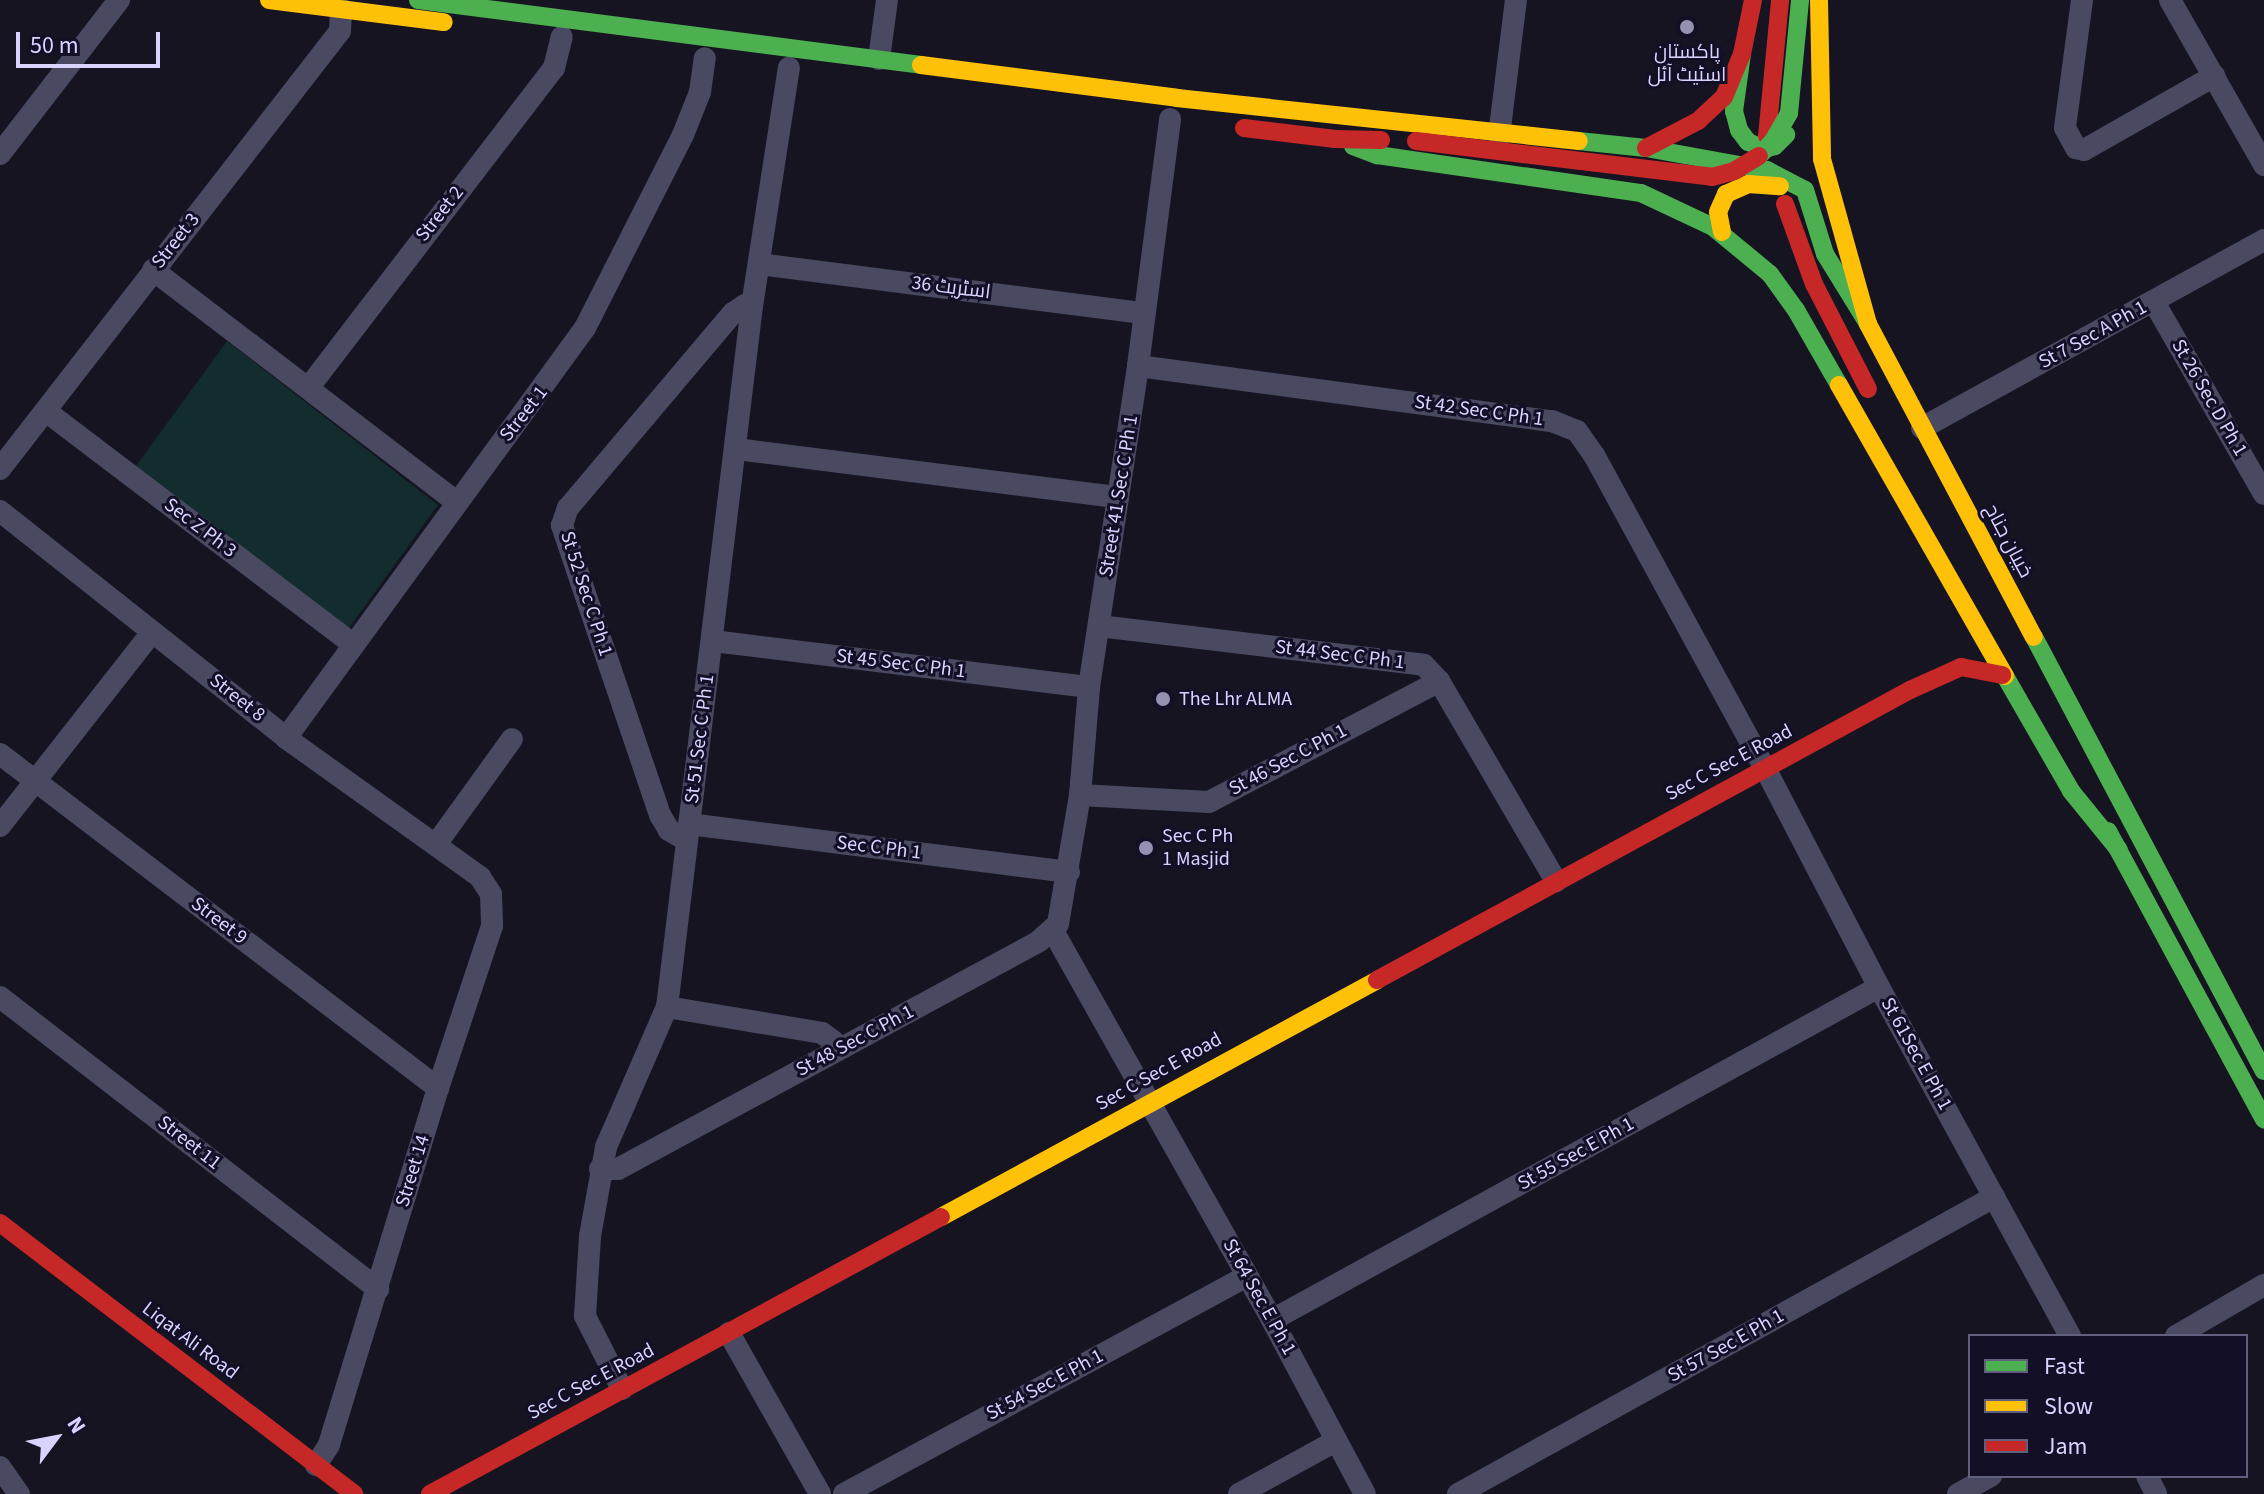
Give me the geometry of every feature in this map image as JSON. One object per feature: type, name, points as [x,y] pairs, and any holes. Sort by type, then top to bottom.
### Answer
[{"type":"main road","points":[[269,0],[590,42]]},
{"type":"main road","points":[[418,0],[1499,136],[1646,148],[1767,170],[1792,180],[1805,190],[1825,254],[1868,324]]},
{"type":"main road","points":[[1753,0],[1734,111],[1739,130],[1748,142],[1769,148],[1785,137],[1798,114],[1806,57],[1817,25]]},
{"type":"main road","points":[[1767,136],[1780,0]]},
{"type":"main road","points":[[1230,127],[1335,139],[1416,141],[1712,177],[1734,171],[1757,158],[1773,141],[1789,113],[1800,0]]},
{"type":"main road","name":"خیبان جناح","points":[[1819,0],[1817,25],[1822,159],[1868,324],[2264,1071]]},
{"type":"main road","points":[[1646,148],[1676,135],[1713,110],[1728,91],[1742,54]]},
{"type":"main road","points":[[1335,139],[1377,155],[1641,193],[1722,232],[1770,274],[1796,310],[2071,791],[2119,850]]},
{"type":"main road","points":[[1722,232],[1718,212],[1726,194],[1740,185],[1781,186],[1792,180]]},
{"type":"main road","points":[[1785,204],[1814,284],[1877,404]]},
{"type":"main road","points":[[1964,565],[2264,1120]]},
{"type":"main road","name":"Sec C Sec E Road","points":[[1910,690],[1926,672],[1961,647],[1972,622]]},
{"type":"main road","name":"Sec C Sec E Road","points":[[430,1494],[1910,690],[1961,667],[2002,675]]},
{"type":"main road","points":[[2246,1034],[2264,1054]]},
{"type":"main road","name":"Liqat Ali Road","points":[[0,1223],[354,1494]]},
{"type":"street","points":[[0,154],[119,0]]},
{"type":"street","points":[[879,59],[887,0]]},
{"type":"street","points":[[1499,136],[1516,0]]},
{"type":"street","points":[[2082,0],[2065,128],[2076,148],[2084,150],[2214,76]]},
{"type":"street","points":[[2176,2],[2264,165]]},
{"type":"street","name":"Street 3","points":[[0,469],[340,31],[341,9]]},
{"type":"street","name":"Street 2","points":[[309,387],[554,68],[562,37]]},
{"type":"street","name":"Street 1","points":[[286,738],[456,502],[557,372],[585,328],[683,135],[700,92],[705,58]]},
{"type":"street","name":"St 51 Sec C Ph 1","points":[[622,1389],[585,1316],[584,1296],[600,1169],[606,1147],[667,1007],[752,306],[789,68]]},
{"type":"street","name":"Street 41 Sec C Ph 1","points":[[1069,872],[1080,795],[1089,687],[1138,366],[1170,119]]},
{"type":"street","name":"St 7 Sec A Ph 1","points":[[1922,428],[2264,240]]},
{"type":"street","name":"اسٹریٹ 36","points":[[759,264],[1143,313]]},
{"type":"street","points":[[153,270],[456,502]]},
{"type":"street","name":"St 26 Sec D Ph 1","points":[[2154,302],[2264,494]]},
{"type":"street","name":"St 52 Sec C Ph 1","points":[[688,832],[669,830],[660,815],[562,525],[568,508],[733,313],[745,305],[752,306]]},
{"type":"street","name":"St 42 Sec C Ph 1","points":[[1138,366],[1552,421],[1577,431],[1594,455],[1766,770]]},
{"type":"street","name":"Sec Z Ph 3","points":[[47,412],[354,645]]},
{"type":"street","points":[[736,449],[1118,497]]},
{"type":"street","name":"Street 8","points":[[0,511],[286,738],[437,843],[480,877]]},
{"type":"street","name":"St 44 Sec C Ph 1","points":[[1099,626],[1424,665],[1439,681]]},
{"type":"street","points":[[0,826],[152,632]]},
{"type":"street","name":"St 45 Sec C Ph 1","points":[[713,641],[1089,687]]},
{"type":"street","points":[[1439,681],[1556,881]]},
{"type":"street","name":"St 46 Sec C Ph 1","points":[[1080,795],[1209,802],[1439,681]]},
{"type":"street","points":[[437,843],[512,739]]},
{"type":"street","name":"Street 9","points":[[0,754],[438,1088]]},
{"type":"street","name":"St 61Sec E Ph 1","points":[[1766,770],[1879,987],[2069,1334]]},
{"type":"street","name":"Sec C Ph 1","points":[[688,832],[1069,872]]},
{"type":"street","points":[[1053,931],[1060,916],[1069,872]]},
{"type":"street","name":"Street 14","points":[[316,1465],[329,1445],[438,1088],[492,926],[491,894],[480,877]]},
{"type":"street","name":"St 48 Sec C Ph 1","points":[[600,1169],[618,1169],[1053,931]]},
{"type":"street","name":"St 64 Sec E Ph 1","points":[[1053,931],[1272,1320],[1365,1494]]},
{"type":"street","name":"St 55 Sec E Ph 1","points":[[1272,1320],[1879,987]]},
{"type":"street","name":"Street 11","points":[[0,997],[378,1289]]},
{"type":"street","points":[[667,1007],[822,1033],[833,1041],[838,1050]]},
{"type":"street","name":"St 57 Sec E Ph 1","points":[[1458,1494],[1994,1197]]},
{"type":"street","name":"St 54 Sec E Ph 1","points":[[844,1494],[1247,1276]]},
{"type":"street","points":[[2179,1334],[2264,1285]]},
{"type":"street","points":[[729,1333],[820,1494]]},
{"type":"street","points":[[1239,1494],[1336,1441]]},
{"type":"street","points":[[0,1467],[19,1494]]},
{"type":"street","points":[[1958,1494],[1987,1478]]},
{"type":"green space","points":[[227,341],[438,505],[346,632],[133,470]]},
{"type":"traffic: fast","points":[[418,0],[921,65]]},
{"type":"traffic: fast","points":[[1759,156],[1773,141],[1789,113],[1800,0]]},
{"type":"traffic: fast","points":[[1742,54],[1734,111],[1739,130],[1748,142],[1765,149],[1775,146],[1786,135]]},
{"type":"traffic: fast","points":[[1579,141],[1646,148],[1767,170],[1805,190],[1825,254],[1868,324]]},
{"type":"traffic: fast","points":[[1353,146],[1377,155],[1641,193],[1713,227],[1770,274],[1796,310],[1839,385]]},
{"type":"traffic: fast","points":[[2034,637],[2264,1071]]},
{"type":"traffic: fast","points":[[2005,676],[2071,791],[2119,850]]},
{"type":"traffic: fast","points":[[2108,831],[2264,1120]]},
{"type":"traffic: slow","points":[[269,0],[444,22]]},
{"type":"traffic: slow","points":[[1819,0],[1822,159],[1868,324],[2034,637]]},
{"type":"traffic: slow","points":[[921,65],[1177,98],[1579,141]]},
{"type":"traffic: slow","points":[[1722,232],[1718,212],[1726,194],[1748,184],[1780,186]]},
{"type":"traffic: slow","points":[[1839,385],[2005,676]]},
{"type":"traffic: slow","points":[[941,1217],[1377,980]]},
{"type":"traffic: jam","points":[[1646,148],[1698,121],[1724,97],[1742,54],[1753,0]]},
{"type":"traffic: jam","points":[[1767,136],[1780,0]]},
{"type":"traffic: jam","points":[[1244,128],[1335,139],[1381,140]]},
{"type":"traffic: jam","points":[[1416,141],[1712,177],[1734,171],[1759,156]]},
{"type":"traffic: jam","points":[[1785,204],[1814,284],[1868,389]]},
{"type":"traffic: jam","points":[[1377,980],[1910,690],[1961,667],[2002,675]]},
{"type":"traffic: jam","points":[[430,1494],[941,1217]]},
{"type":"traffic: jam","points":[[0,1223],[354,1494]]},
{"type":"place","name":"پاکستان اسٹیٹ آئل","points":[[1687,27]]},
{"type":"place","name":"The Lhr ALMA","points":[[1163,699]]},
{"type":"place","name":"Sec C Ph 1 Masjid","points":[[1146,848]]}]
